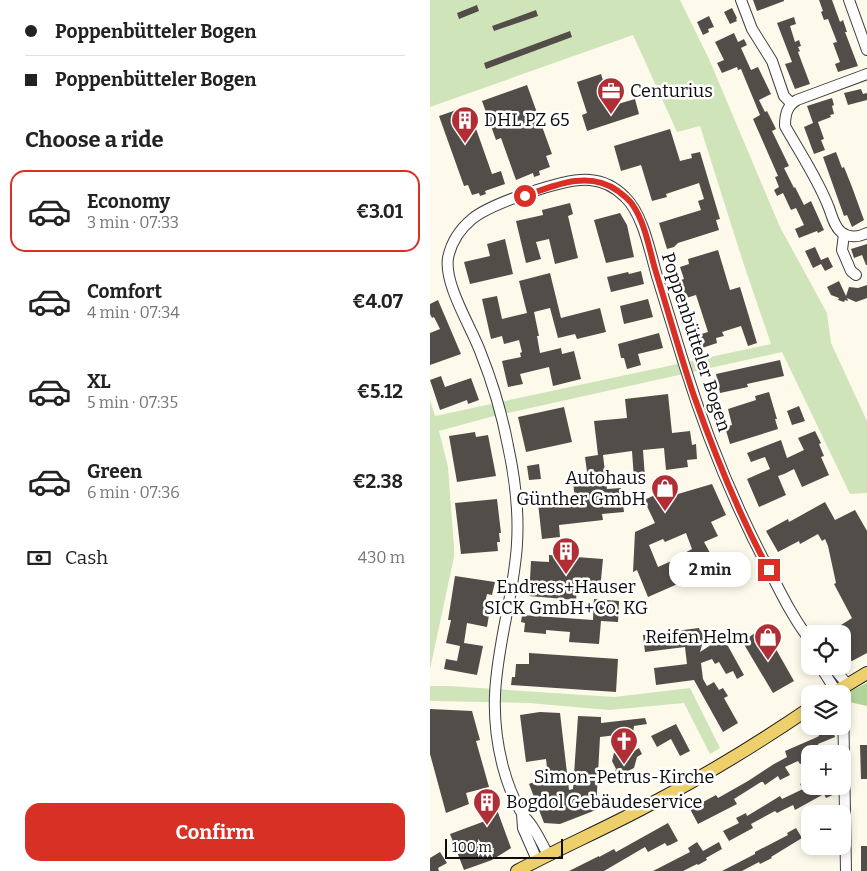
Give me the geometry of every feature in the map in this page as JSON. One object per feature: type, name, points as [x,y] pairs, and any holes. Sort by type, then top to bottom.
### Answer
[{"type":"main road","points":[[846,685],[867,673]]},
{"type":"main road","points":[[518,871],[711,772],[801,714]]},
{"type":"street","points":[[741,0],[752,29],[772,62],[784,96],[791,103]]},
{"type":"street","points":[[849,0],[867,50]]},
{"type":"street","points":[[867,74],[791,103],[787,109],[785,126],[822,189],[836,226],[844,234],[855,236],[867,233]]},
{"type":"street","name":"Poppenbütteler Bogen","points":[[542,858],[530,823],[522,814],[508,783],[496,730],[495,697],[517,545],[517,506],[515,483],[500,409],[480,352],[451,284],[448,271],[448,260],[456,237],[470,220],[479,214],[534,192],[570,181],[596,181],[606,184],[621,193],[632,204],[647,241],[685,368],[718,460],[763,559],[801,626]]},
{"type":"street","points":[[844,234],[842,250],[850,271],[856,275]]},
{"type":"street","points":[[827,675],[836,685]]},
{"type":"street","points":[[844,735],[846,871]]},
{"type":"green space","points":[[430,0],[680,0],[709,59],[780,227],[827,313],[831,343],[867,421],[867,493],[850,494],[782,352],[490,417],[439,431],[448,467],[454,557],[430,669],[430,400],[435,416],[771,344],[700,126],[677,132],[633,35],[430,107]]},
{"type":"green space","points":[[867,683],[867,706],[851,702],[851,691]]},
{"type":"green space","points":[[430,686],[614,697],[690,688],[720,748],[710,754],[684,703],[609,710],[529,703],[430,701]]},
{"type":"building","points":[[753,0],[784,0],[784,1],[757,11]]},
{"type":"building","points":[[819,0],[832,0],[840,22],[843,20],[847,32],[845,32],[858,66],[838,72],[835,64],[840,62],[833,43],[837,42],[828,19],[824,20]]},
{"type":"building","points":[[477,5],[479,11],[459,19],[457,13]]},
{"type":"building","points":[[732,8],[737,21],[730,24],[724,12]]},
{"type":"building","points":[[536,10],[538,16],[494,31],[492,26]]},
{"type":"building","points":[[709,16],[714,27],[708,29],[709,32],[703,35],[697,22]]},
{"type":"building","points":[[794,17],[796,24],[790,26],[795,42],[799,40],[801,46],[798,47],[800,51],[798,52],[810,84],[795,89],[785,64],[792,62],[777,23]]},
{"type":"building","points":[[570,31],[572,37],[486,69],[484,63]]},
{"type":"building","points":[[734,33],[738,42],[744,39],[747,45],[741,48],[751,70],[758,67],[771,94],[759,100],[776,129],[772,131],[789,166],[784,168],[794,188],[804,205],[811,201],[824,230],[818,233],[817,231],[799,238],[795,229],[804,225],[796,208],[791,210],[783,193],[777,196],[774,190],[779,187],[775,177],[778,176],[753,119],[760,115],[741,69],[738,70],[737,67],[722,73],[717,63],[724,60],[715,42]]},
{"type":"building","points":[[601,74],[611,106],[635,99],[639,114],[587,131],[582,115],[587,113],[577,82]]},
{"type":"building","points":[[527,85],[552,154],[546,156],[550,167],[539,171],[540,175],[534,177],[533,173],[516,180],[501,138],[496,140],[482,101]]},
{"type":"building","points":[[861,89],[863,94],[867,93],[867,100],[848,105],[844,93]]},
{"type":"building","points":[[832,98],[834,114],[818,122],[824,139],[821,140],[825,150],[814,154],[804,127],[813,123],[807,106]]},
{"type":"building","name":"DHL PZ 65","points":[[468,106],[492,174],[501,171],[505,184],[485,191],[486,194],[480,196],[479,193],[472,195],[468,185],[464,186],[439,116]]},
{"type":"building","points":[[670,129],[680,161],[692,158],[691,154],[700,152],[720,219],[716,220],[719,230],[678,243],[674,247],[667,249],[659,223],[701,210],[698,201],[704,199],[699,183],[666,194],[667,197],[652,201],[641,165],[621,171],[614,146]]},
{"type":"building","points":[[836,152],[842,168],[844,167],[864,220],[852,227],[847,215],[844,216],[823,157]]},
{"type":"building","points":[[570,203],[573,214],[568,216],[578,258],[555,264],[549,239],[536,242],[541,259],[526,263],[516,221],[543,215],[542,210]]},
{"type":"building","points":[[620,213],[627,225],[634,257],[606,263],[594,220]]},
{"type":"building","points":[[505,239],[513,274],[470,284],[464,262],[490,256],[487,244]]},
{"type":"building","points":[[867,244],[866,265],[862,255],[854,258],[851,249]]},
{"type":"building","points":[[815,247],[821,260],[828,257],[833,267],[825,271],[821,264],[813,268],[805,251]]},
{"type":"building","points":[[718,250],[730,290],[740,287],[757,343],[748,346],[741,326],[722,332],[724,336],[716,338],[717,343],[702,348],[698,335],[708,332],[696,295],[683,299],[677,281],[684,279],[680,267],[689,264],[688,259]]},
{"type":"building","points":[[641,271],[644,284],[611,292],[607,277]]},
{"type":"building","points":[[550,273],[561,318],[600,308],[606,332],[577,339],[575,334],[558,338],[550,308],[534,312],[540,353],[561,348],[562,354],[574,351],[581,379],[553,386],[549,367],[520,374],[523,384],[508,387],[502,361],[521,357],[520,353],[522,352],[519,340],[504,344],[502,336],[491,339],[482,299],[497,296],[502,319],[527,313],[519,281]]},
{"type":"building","points":[[839,281],[846,296],[849,287],[858,288],[867,285],[867,298],[856,302],[847,298],[848,301],[845,300],[844,302],[838,300],[839,298],[831,295],[827,287]]},
{"type":"building","points":[[648,299],[653,317],[624,324],[620,306]]},
{"type":"building","points":[[438,300],[461,354],[430,365],[430,333],[440,329],[434,317],[432,318],[430,314],[430,304]]},
{"type":"building","points":[[659,333],[663,348],[638,354],[641,365],[627,369],[624,358],[621,358],[618,344]]},
{"type":"building","points":[[780,360],[784,376],[747,384],[748,387],[720,393],[716,374]]},
{"type":"building","points":[[441,376],[445,387],[471,378],[479,400],[468,404],[467,400],[440,410],[430,380]]},
{"type":"building","points":[[769,392],[778,429],[730,444],[725,427],[732,425],[728,409],[756,400],[755,396]]},
{"type":"building","points":[[668,394],[672,433],[690,431],[692,445],[696,444],[697,459],[687,460],[688,467],[666,470],[664,448],[643,450],[645,478],[634,479],[632,451],[603,455],[607,489],[621,488],[624,512],[602,514],[603,520],[559,525],[560,537],[542,539],[538,503],[575,499],[572,474],[587,472],[585,457],[598,455],[594,421],[627,418],[625,399]]},
{"type":"building","points":[[799,406],[805,421],[792,425],[787,411]]},
{"type":"building","points":[[564,407],[572,442],[526,452],[518,417]]},
{"type":"building","points":[[815,431],[821,443],[819,444],[824,456],[821,457],[829,475],[802,487],[794,469],[778,476],[786,495],[759,507],[747,479],[770,469],[765,457],[751,462],[747,453],[781,440],[787,458],[804,450],[798,438]]},
{"type":"building","points":[[475,432],[476,437],[488,435],[496,476],[457,482],[449,436]]},
{"type":"building","points":[[539,464],[541,479],[529,480],[527,466]]},
{"type":"building","points":[[712,484],[726,515],[711,522],[718,536],[704,542],[720,571],[693,586],[689,579],[648,597],[637,570],[633,572],[635,532],[655,523],[644,500],[668,489],[671,496]],"holes":[[[686,533],[692,549],[658,567],[649,545],[663,539],[665,542]]]},
{"type":"building","points":[[497,499],[501,533],[499,533],[500,542],[497,542],[498,551],[461,554],[455,503]]},
{"type":"building","points":[[825,502],[835,520],[855,510],[867,531],[867,653],[852,661],[851,625],[841,625],[852,618],[834,584],[836,583],[825,539],[822,541],[818,534],[800,544],[799,541],[778,552],[766,531],[788,519],[789,522]]},
{"type":"building","name":"Endress+Hauser SICK GmbH+Co. KG","points":[[549,555],[603,559],[600,590],[577,588],[576,600],[529,596],[531,561],[549,562]]},
{"type":"building","points":[[455,576],[495,582],[492,595],[487,594],[484,608],[490,609],[487,627],[467,623],[464,643],[483,646],[477,675],[444,669],[446,659],[457,661],[460,646],[446,643],[451,620],[448,620]]},
{"type":"building","points":[[594,599],[619,601],[618,622],[601,621],[599,644],[569,642],[570,632],[546,630],[546,634],[524,632],[525,623],[521,622],[522,615],[593,620]]},
{"type":"building","points":[[699,628],[700,631],[702,630],[703,641],[700,652],[723,637],[744,675],[737,679],[733,671],[726,674],[719,662],[715,664],[712,659],[701,663],[703,679],[707,686],[714,682],[719,690],[723,688],[728,696],[724,698],[738,723],[723,732],[694,680],[656,685],[654,668],[687,664],[685,647],[645,652],[643,635]]},
{"type":"building","name":"Reifen Helm","points":[[764,628],[794,681],[773,693],[742,641]]},
{"type":"building","points":[[529,653],[618,659],[616,692],[511,685],[512,677],[515,677],[516,664],[529,664]]},
{"type":"building","points":[[430,709],[472,711],[480,740],[476,741],[489,787],[466,793],[469,804],[446,813],[430,754]]},
{"type":"building","points":[[540,712],[560,713],[569,790],[573,789],[578,716],[601,717],[601,723],[645,718],[647,724],[634,726],[633,733],[600,737],[596,810],[560,824],[544,823],[529,784],[548,776],[546,759],[526,762],[520,715]]},
{"type":"building","points":[[676,724],[690,751],[680,756],[671,739],[657,747],[651,736]]},
{"type":"building","points":[[834,735],[835,737],[818,745],[801,745],[801,764],[798,761],[785,767],[790,775],[780,780],[778,776],[765,785],[761,782],[734,799],[737,804],[698,824],[690,809],[716,795],[718,798],[787,757],[785,751],[819,736]]},
{"type":"building","points":[[860,745],[867,745],[867,779],[861,779]]},
{"type":"building","name":"Simon-Petrus-Kirche","points":[[623,748],[634,751],[639,748],[642,754],[637,757],[634,768],[626,772],[623,781],[618,781],[613,778],[616,769],[612,761],[614,753]]},
{"type":"building","points":[[801,790],[801,795],[822,795],[795,810],[793,805],[777,813],[775,811],[751,824],[753,828],[729,841],[723,831],[739,823],[736,818],[746,813],[747,816],[780,796],[782,799]]},
{"type":"building","points":[[496,807],[511,848],[492,860],[464,870],[450,834],[485,821],[482,812]]},
{"type":"building","points":[[668,823],[678,841],[670,845],[667,846],[665,843],[648,852],[645,847],[604,871],[569,871],[614,849],[616,852]]},
{"type":"building","points":[[796,828],[801,839],[760,864],[759,862],[742,871],[722,871],[788,835],[787,833]]},
{"type":"building","points":[[697,842],[703,851],[719,842],[722,849],[706,858],[707,860],[683,871],[653,871],[690,852],[688,848]]},
{"type":"building","points":[[861,846],[867,846],[867,871],[861,871]]},
{"type":"building","points":[[440,852],[447,863],[438,868],[439,871],[430,871],[430,858]]},
{"type":"place","name":"Centurius","points":[[611,115]]},
{"type":"place","name":"DHL PZ 65","points":[[465,144]]},
{"type":"place","name":"Autohaus Günther GmbH","points":[[665,512]]},
{"type":"place","name":"Endress+Hauser SICK GmbH+Co. KG","points":[[566,575]]},
{"type":"place","name":"Reifen Helm","points":[[768,661]]},
{"type":"place","name":"Simon-Petrus-Kirche","points":[[624,765]]},
{"type":"place","name":"Bogdol Gebäudeservice","points":[[487,826]]},
{"type":"route","points":[[525,196],[570,181],[588,180],[606,184],[625,196],[632,204],[647,241],[685,368],[716,455],[747,527],[769,570]]}]
